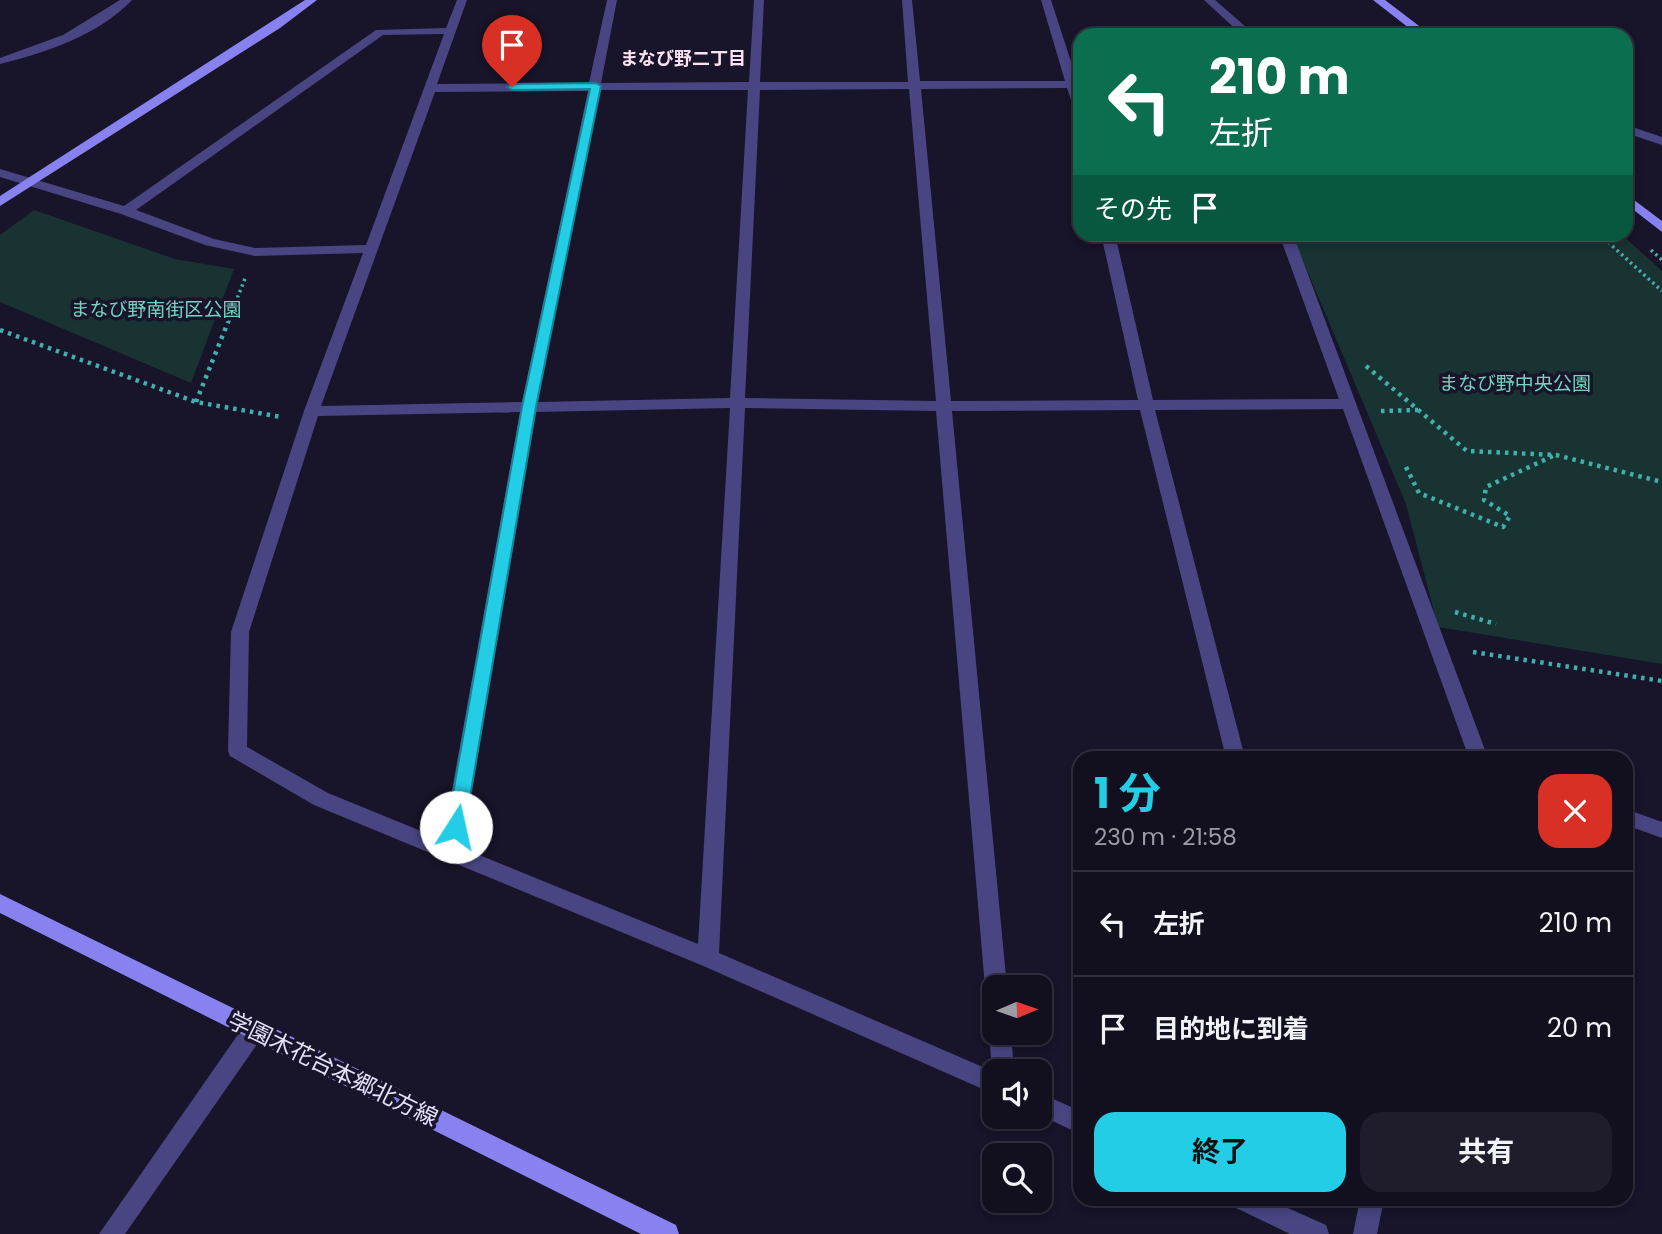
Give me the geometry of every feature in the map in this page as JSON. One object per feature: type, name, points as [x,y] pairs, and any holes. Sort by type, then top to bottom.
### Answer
[{"type":"street","points":[[0,61],[42,50],[97,23],[127,0]]},
{"type":"street","points":[[0,202],[276,26],[312,0]]},
{"type":"street","points":[[462,0],[313,411],[240,632],[237,751],[321,799],[708,958],[982,1078]]},
{"type":"street","points":[[451,853],[529,407],[612,0]]},
{"type":"street","points":[[708,958],[759,0]]},
{"type":"street","points":[[907,0],[946,406],[995,975]]},
{"type":"street","points":[[1046,0],[1073,73]]},
{"type":"street","points":[[1209,0],[1241,28]]},
{"type":"street","points":[[1378,0],[1416,28]]},
{"type":"street","points":[[125,211],[380,32],[449,31]]},
{"type":"street","points":[[429,88],[1073,84]]},
{"type":"street","points":[[1633,131],[1662,141]]},
{"type":"street","points":[[0,173],[125,211],[210,242],[255,253],[370,249]]},
{"type":"street","points":[[1633,204],[1662,228]]},
{"type":"street","points":[[1110,242],[1146,404],[1234,751]]},
{"type":"street","points":[[1289,242],[1476,751]]},
{"type":"street","points":[[313,411],[739,403],[946,406],[1349,404]]},
{"type":"street","points":[[1633,820],[1662,830]]},
{"type":"street","name":"学園木花台本郷北方線","points":[[0,903],[667,1234]]},
{"type":"street","points":[[110,1234],[254,1030]]},
{"type":"street","points":[[1052,1110],[1073,1120]]},
{"type":"street","points":[[1257,1206],[1317,1234]]},
{"type":"street","points":[[1365,1234],[1371,1206]]},
{"type":"path","points":[[1608,242],[1662,291]]},
{"type":"path","points":[[195,402],[255,253]]},
{"type":"path","points":[[0,330],[195,402],[282,417],[313,411]]},
{"type":"path","points":[[1362,363],[1467,452],[1556,455],[1662,482]]},
{"type":"path","points":[[1396,410],[1419,410]]},
{"type":"path","points":[[1401,457],[1419,493],[1503,527],[1510,516],[1484,499],[1486,487],[1556,455]]},
{"type":"path","points":[[1448,610],[1496,624]]},
{"type":"path","points":[[1439,647],[1662,681]]},
{"type":"green space","name":"まなび野南街区公園","points":[[34,210],[175,259],[234,269],[191,383],[0,302],[0,235]]},
{"type":"green space","name":"まなび野中央公園","points":[[1295,242],[1630,242],[1662,271],[1662,664],[1438,627],[1406,504]]},
{"type":"district","name":"まなび野二丁目","points":[[683,59]]},
{"type":"route","points":[[456,827],[529,407],[596,86],[512,87]]}]
